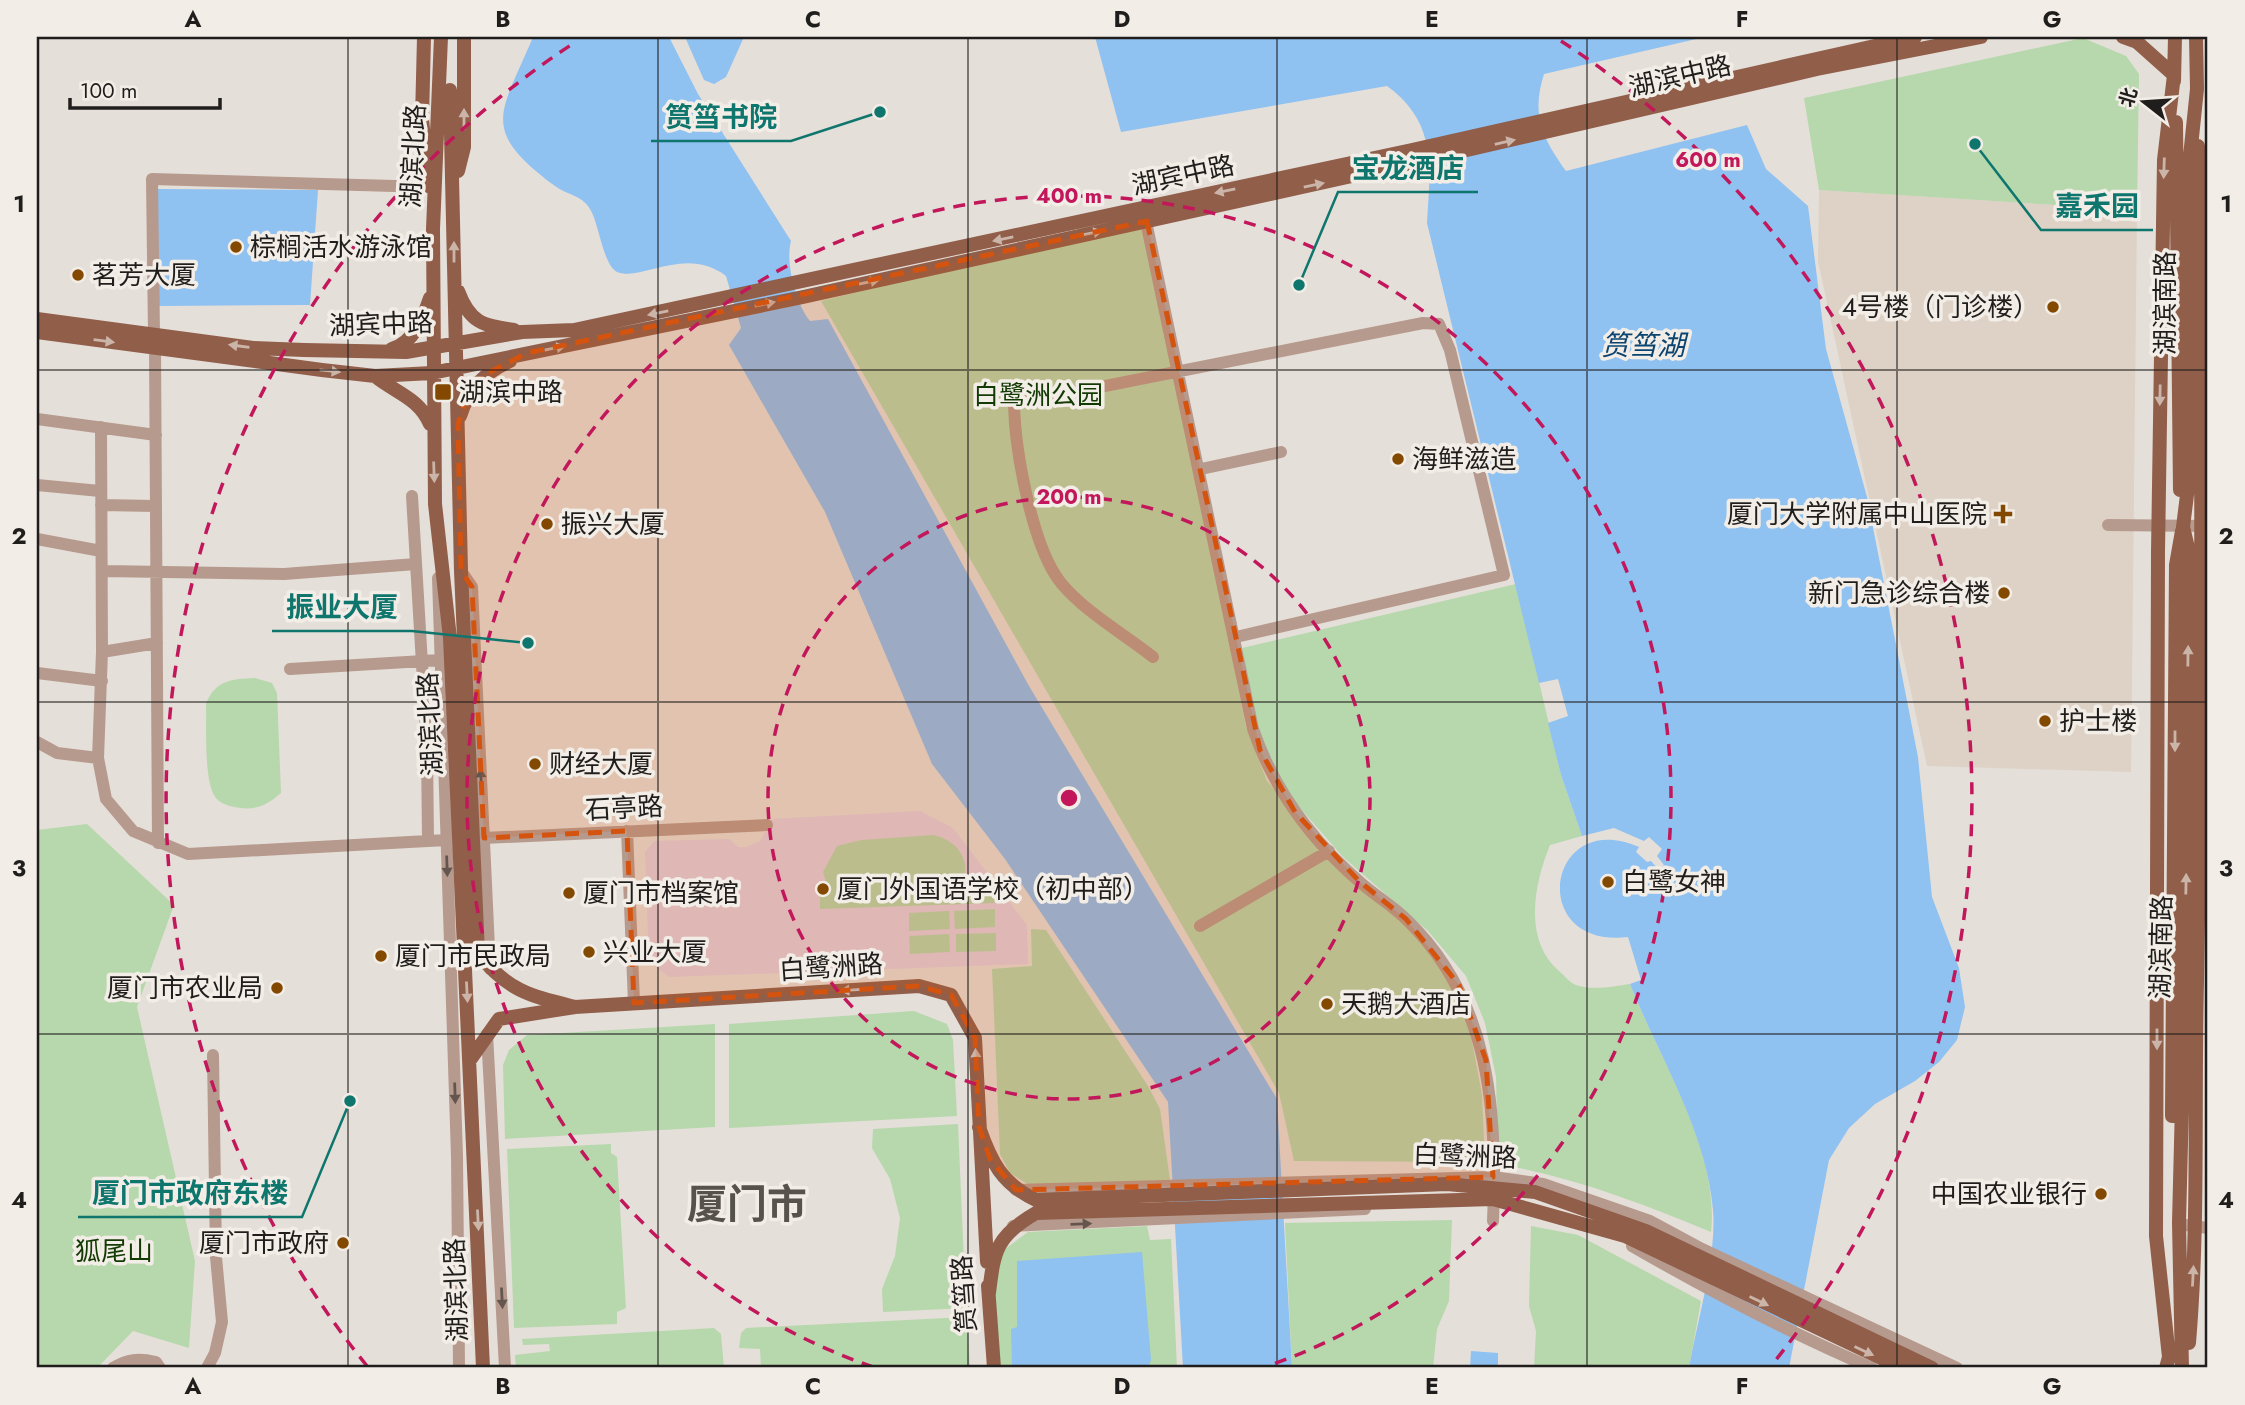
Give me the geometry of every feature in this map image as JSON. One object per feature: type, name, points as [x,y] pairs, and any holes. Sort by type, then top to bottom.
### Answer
[{"type":"main road","points":[[424,37],[422,119],[433,229]]},
{"type":"main road","name":"湖滨北路","points":[[441,37],[433,229],[435,504],[450,638],[483,1368]]},
{"type":"main road","name":"湖滨北路","points":[[451,37],[454,345],[478,953]]},
{"type":"main road","points":[[454,186],[464,147],[464,37]]},
{"type":"main road","points":[[1552,125],[1882,40],[1915,37]]},
{"type":"main road","name":"湖滨中路","points":[[1552,125],[1981,37]]},
{"type":"main road","points":[[2123,37],[2137,42],[2174,75],[2164,160],[2159,526],[2156,1236],[2168,1365]]},
{"type":"main road","name":"湖滨南路","points":[[2175,37],[2178,459],[2183,527],[2189,552],[2185,984],[2179,1223],[2184,1368]]},
{"type":"main road","name":"湖滨南路","points":[[2168,1365],[2176,565],[2190,463],[2189,166],[2197,89],[2196,37]]},
{"type":"main road","points":[[2184,1368],[2202,1228],[2194,1121],[2206,526],[2197,89],[2208,62]]},
{"type":"main road","name":"湖宾中路","points":[[37,318],[154,341],[253,348],[384,352],[434,348],[522,332],[574,330],[726,306],[1552,125]]},
{"type":"main road","points":[[454,281],[464,309],[475,321],[522,332]]},
{"type":"main road","points":[[384,352],[404,345],[417,328],[433,286]]},
{"type":"main road","points":[[37,332],[154,341],[375,376],[432,373],[726,306]]},
{"type":"main road","points":[[458,424],[465,401],[482,376],[527,353]]},
{"type":"main road","points":[[375,376],[424,409],[433,432]]},
{"type":"main road","name":"白鹭洲路","points":[[478,953],[490,969],[525,995],[575,1007]]},
{"type":"main road","name":"白鹭洲路","points":[[470,1060],[499,1019],[575,1007],[919,986],[951,995],[975,1038],[984,1217]]},
{"type":"main road","name":"白鹭洲路","points":[[979,1127],[990,1160],[1016,1191],[1036,1200],[1169,1203],[1288,1210],[1493,1192],[1535,1192],[1646,1231],[1699,1265],[1826,1327],[1902,1368]]},
{"type":"main road","name":"白鹭洲路","points":[[989,1293],[994,1251],[1013,1226],[1035,1213],[1169,1203],[1286,1186],[1447,1184],[1493,1192]]},
{"type":"main road","name":"筼筜路","points":[[984,1217],[994,1368]]},
{"type":"main road","name":"白鹭洲路","points":[[1826,1327],[1931,1368]]},
{"type":"street","points":[[158,843],[152,179],[429,187]]},
{"type":"street","points":[[1145,215],[1236,637],[1253,729],[1275,783],[1329,851],[1359,881],[1406,919],[1444,962],[1459,985],[1486,1060],[1493,1221]]},
{"type":"street","points":[[1153,657],[1061,583],[1043,545],[1025,486],[1014,431],[1014,404],[1423,323],[1439,324],[1450,350],[1504,575],[1236,637]]},
{"type":"street","points":[[37,418],[156,435]]},
{"type":"street","points":[[101,427],[101,551],[104,571],[98,758],[107,799],[118,816],[134,831],[188,854],[446,840]]},
{"type":"street","points":[[1200,469],[1280,452]]},
{"type":"street","points":[[37,485],[155,506]]},
{"type":"street","points":[[412,496],[428,840]]},
{"type":"street","points":[[435,504],[457,1156],[460,1368]]},
{"type":"street","points":[[2108,525],[2206,526]]},
{"type":"street","points":[[37,539],[101,551]]},
{"type":"street","points":[[104,571],[284,574],[416,564]]},
{"type":"street","points":[[461,571],[472,587],[490,969]]},
{"type":"street","points":[[102,652],[157,643]]},
{"type":"street","points":[[290,669],[440,660]]},
{"type":"street","points":[[37,673],[102,681]]},
{"type":"street","points":[[37,742],[57,753],[98,758]]},
{"type":"street","name":"石亭路","points":[[484,838],[767,825]]},
{"type":"street","points":[[627,831],[634,1003]]},
{"type":"street","points":[[1200,926],[1329,851]]},
{"type":"street","points":[[487,1034],[505,1368]]},
{"type":"street","points":[[207,1368],[215,1353],[222,1322],[216,1257],[213,1055]]},
{"type":"street","name":"白鹭洲路","points":[[1493,1192],[1629,1244],[1699,1265],[1826,1327],[1957,1368]]},
{"type":"street","points":[[2179,1223],[2202,1228]]},
{"type":"street","name":"白鹭洲路","points":[[1826,1327],[1872,1368]]},
{"type":"street","points":[[113,1368],[126,1360],[140,1358],[156,1362],[160,1368]]},
{"type":"highlighted area","points":[[1147,221],[1260,750],[1295,812],[1359,881],[1406,919],[1459,985],[1486,1060],[1493,1177],[1016,1190],[990,1159],[979,1127],[975,1038],[961,1008],[951,995],[919,986],[634,1003],[627,831],[484,838],[472,587],[461,571],[458,424],[465,401],[482,376],[527,353]]},
{"type":"shaded area","name":"厦门大学附属中山医院","points":[[1819,190],[2137,210],[2131,772],[1927,766],[1818,261]]},
{"type":"shaded area","name":"厦门外国语学校（初中部）","points":[[920,811],[953,828],[1027,925],[1028,964],[669,977],[649,962],[645,852],[654,841],[729,839],[738,847],[746,847],[760,841],[767,829],[771,828],[771,819]]},
{"type":"green space","points":[[2083,38],[2126,56],[2139,74],[2137,210],[1819,190],[1804,98]]},
{"type":"green space","name":"白鹭洲公园","points":[[1147,221],[1246,727],[1267,781],[1320,841],[1406,919],[1444,962],[1470,1030],[1482,1095],[1485,1162],[1294,1161],[1279,1093],[821,301]]},
{"type":"green space","points":[[1516,584],[1561,775],[1582,836],[1550,845],[1544,860],[1535,911],[1540,944],[1559,971],[1576,985],[1596,988],[1630,984],[1697,1137],[1711,1201],[1711,1232],[1606,1192],[1526,1169],[1498,1164],[1496,1077],[1485,1023],[1466,976],[1428,931],[1343,857],[1286,792],[1258,729],[1242,648]]},
{"type":"green space","points":[[255,678],[272,683],[277,693],[281,793],[262,805],[241,808],[221,802],[212,790],[207,767],[206,704],[219,685]]},
{"type":"green space","name":"狐尾山","points":[[87,824],[174,905],[137,1007],[195,1261],[189,1348],[133,1331],[97,1368],[37,1368],[37,830]]},
{"type":"green space","points":[[933,835],[952,843],[963,857],[965,874],[956,892],[994,890],[995,903],[820,909],[820,894],[830,894],[823,872],[837,846],[861,840]]},
{"type":"green space","points":[[995,909],[995,927],[955,929],[954,911]]},
{"type":"green space","points":[[949,911],[950,929],[909,931],[909,913]]},
{"type":"green space","points":[[1031,929],[1046,930],[1148,1086],[1160,1109],[1170,1180],[1029,1185],[1010,1173],[1000,1154],[992,969],[1032,966]]},
{"type":"green space","points":[[996,933],[996,951],[956,952],[956,934]]},
{"type":"green space","points":[[949,934],[950,952],[910,954],[909,936]]},
{"type":"green space","points":[[914,1011],[947,1024],[953,1040],[957,1116],[729,1128],[729,1024]]},
{"type":"green space","points":[[715,1024],[715,1127],[505,1139],[503,1065],[509,1050],[527,1035]]},
{"type":"green space","points":[[958,1124],[966,1308],[883,1312],[882,1289],[895,1256],[900,1218],[890,1179],[872,1148],[873,1129]]},
{"type":"green space","points":[[611,1144],[611,1153],[617,1157],[626,1308],[617,1312],[617,1324],[514,1328],[507,1149]]},
{"type":"green space","points":[[1452,1220],[1449,1301],[1437,1329],[1433,1368],[1292,1368],[1285,1223]]},
{"type":"green space","points":[[1147,1226],[1150,1240],[1171,1239],[1177,1368],[999,1368],[994,1290],[998,1259],[1005,1249],[1028,1232]]},
{"type":"green space","points":[[1531,1226],[1578,1235],[1701,1301],[1689,1368],[1534,1368],[1536,1331],[1529,1306]]},
{"type":"green space","points":[[967,1317],[970,1368],[761,1368],[760,1349],[739,1348],[741,1333],[746,1328]]},
{"type":"green space","points":[[714,1328],[721,1334],[724,1368],[516,1368],[515,1355],[550,1351],[549,1344],[523,1345],[522,1339]]},
{"type":"water","points":[[533,37],[669,37],[698,94],[791,241],[791,271],[796,294],[805,314],[810,321],[828,319],[1029,686],[1277,1099],[1292,1368],[1183,1368],[1168,1102],[1005,859],[932,764],[825,512],[729,345],[741,328],[726,276],[711,267],[695,264],[665,266],[627,274],[617,272],[608,261],[587,204],[555,186],[531,166],[515,149],[506,134],[503,119],[506,103]]},
{"type":"water","points":[[685,37],[744,37],[726,77],[714,84],[704,80]]},
{"type":"water","name":"筼筜湖","points":[[1095,37],[1705,37],[1544,74],[1540,89],[1539,114],[1551,147],[1566,171],[1747,125],[1766,169],[1808,206],[1826,349],[1867,497],[1918,757],[1932,897],[1959,968],[1965,1007],[1957,1040],[1939,1062],[1915,1081],[1875,1104],[1849,1128],[1829,1160],[1789,1368],[1689,1368],[1712,1247],[1713,1210],[1709,1180],[1680,1094],[1630,984],[1641,980],[1628,937],[1595,935],[1574,922],[1562,903],[1560,882],[1568,861],[1584,846],[1608,840],[1639,847],[1636,852],[1647,862],[1651,861],[1659,870],[1664,865],[1657,856],[1662,849],[1649,837],[1644,841],[1614,828],[1582,836],[1561,775],[1548,723],[1568,716],[1558,679],[1539,683],[1427,223],[1429,165],[1423,131],[1415,115],[1387,86],[1121,132]]},
{"type":"water","name":"棕榈活水游泳馆","points":[[156,189],[318,190],[310,305],[159,306]]},
{"type":"water","points":[[1142,1252],[1151,1360],[1148,1368],[1012,1368],[1011,1329],[1017,1327],[1017,1261]]},
{"type":"water","points":[[1471,1351],[1498,1353],[1498,1368],[1470,1368]]},
{"type":"place","name":"筼筜书院","points":[[880,112]]},
{"type":"place","name":"嘉禾园","points":[[1975,144]]},
{"type":"place","name":"棕榈活水游泳馆","points":[[236,247]]},
{"type":"place","name":"茗芳大厦","points":[[78,275]]},
{"type":"place","name":"宝龙酒店","points":[[1299,285]]},
{"type":"place","name":"4号楼（门诊楼）","points":[[2053,307]]},
{"type":"place","name":"湖滨中路","points":[[443,392]]},
{"type":"place","name":"海鲜滋造","points":[[1398,459]]},
{"type":"place","name":"厦门大学附属中山医院","points":[[2003,514]]},
{"type":"place","name":"振兴大厦","points":[[547,524]]},
{"type":"place","name":"新门急诊综合楼","points":[[2004,593]]},
{"type":"place","name":"振业大厦","points":[[528,643]]},
{"type":"place","name":"护士楼","points":[[2045,721]]},
{"type":"place","name":"财经大厦","points":[[535,764]]},
{"type":"place","name":"白鹭女神","points":[[1608,882]]},
{"type":"place","name":"厦门外国语学校（初中部）","points":[[823,889]]},
{"type":"place","name":"厦门市档案馆","points":[[569,893]]},
{"type":"place","name":"兴业大厦","points":[[589,952]]},
{"type":"place","name":"厦门市民政局","points":[[381,956]]},
{"type":"place","name":"厦门市农业局","points":[[277,988]]},
{"type":"place","name":"天鹅大酒店","points":[[1327,1004]]},
{"type":"place","name":"厦门市政府东楼","points":[[350,1101]]},
{"type":"place","name":"中国农业银行","points":[[2101,1194]]},
{"type":"place","name":"厦门市政府","points":[[343,1243]]},
{"type":"district","name":"厦门市","points":[[747,1204]]}]
